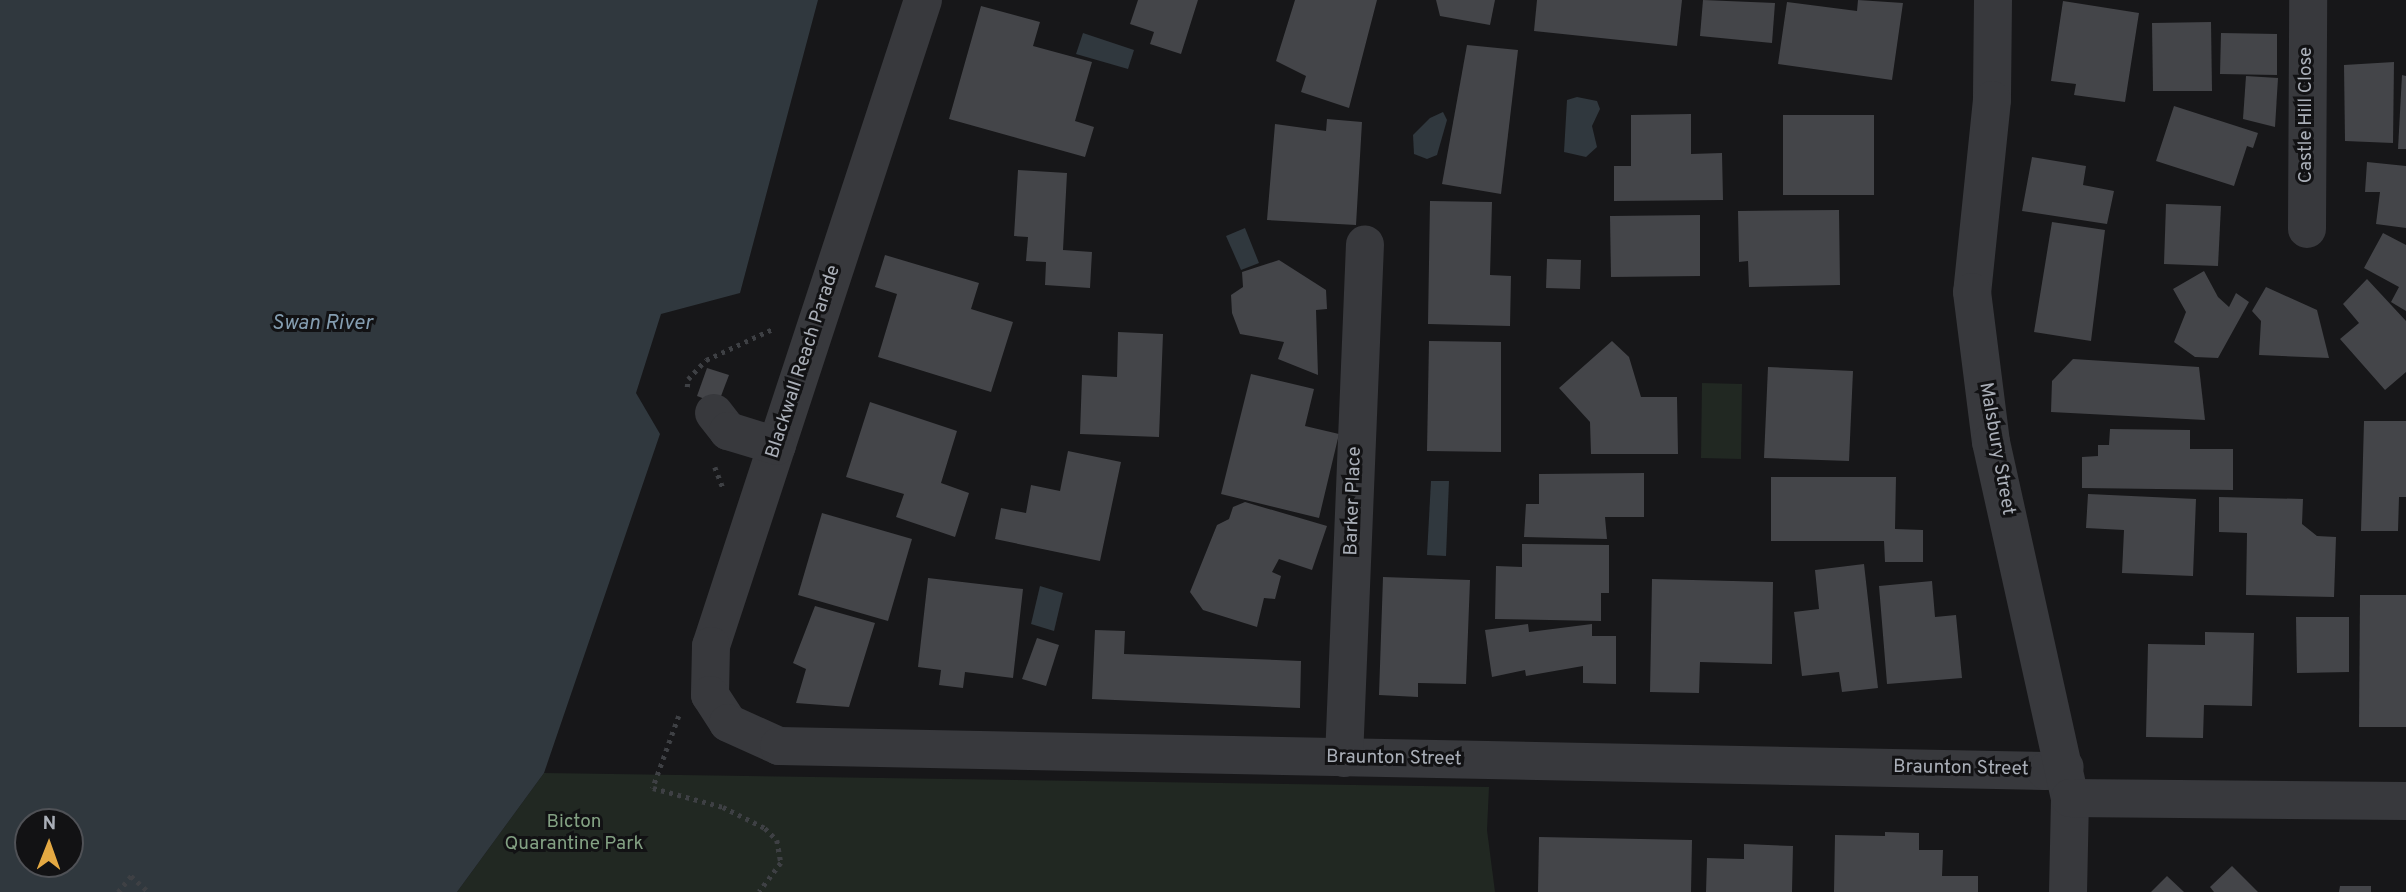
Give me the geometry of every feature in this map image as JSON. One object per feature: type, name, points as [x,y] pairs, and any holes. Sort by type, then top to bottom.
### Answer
[{"type":"street","name":"Blackwall Reach Parade","points":[[728,723],[710,695],[711,646],[923,0]]},
{"type":"street","name":"Malsbury Street","points":[[1993,0],[1992,100],[1972,292],[1991,442],[2068,782],[2068,892]]},
{"type":"street","name":"Castle Hill Close","points":[[2307,229],[2308,0]]},
{"type":"street","name":"Barker Place","points":[[1344,758],[1365,244]]},
{"type":"street","points":[[714,414],[728,431],[777,446]]},
{"type":"street","name":"Braunton Street","points":[[728,723],[779,746],[2046,771],[2068,782],[2406,801]]},
{"type":"path","points":[[118,892],[131,876],[149,892]]},
{"type":"green space","points":[[1702,383],[1742,384],[1741,459],[1701,458]]},
{"type":"green space","name":"Bicton Quarantine Park","points":[[544,773],[1489,787],[1487,830],[1495,892],[457,892]]},
{"type":"water","name":"Swan River","points":[[0,0],[818,0],[740,293],[661,314],[636,393],[660,434],[544,773],[457,892],[0,892]]},
{"type":"water","points":[[1083,33],[1134,50],[1128,69],[1076,54]]},
{"type":"water","points":[[1577,97],[1597,101],[1600,109],[1592,126],[1597,147],[1586,157],[1564,152],[1567,100]]},
{"type":"water","points":[[1443,112],[1447,120],[1437,155],[1427,159],[1414,154],[1413,135],[1430,118]]},
{"type":"water","points":[[1245,228],[1259,263],[1241,270],[1226,236]]},
{"type":"water","points":[[1431,481],[1449,481],[1446,556],[1427,555]]},
{"type":"water","points":[[1040,586],[1063,593],[1054,631],[1031,624]]},
{"type":"building","points":[[1138,0],[1198,0],[1181,54],[1150,44],[1154,32],[1130,24]]},
{"type":"building","points":[[1295,0],[1377,0],[1349,108],[1301,92],[1306,76],[1276,61]]},
{"type":"building","points":[[1436,0],[1495,0],[1490,25],[1440,16]]},
{"type":"building","points":[[1537,0],[1682,0],[1677,46],[1534,31]]},
{"type":"building","points":[[1703,0],[1775,3],[1772,43],[1700,36]]},
{"type":"building","points":[[1858,0],[1903,3],[1892,80],[1778,64],[1787,2],[1857,11]]},
{"type":"building","points":[[2063,1],[2139,13],[2125,102],[2074,95],[2076,84],[2051,81]]},
{"type":"building","points":[[981,6],[1040,22],[1033,46],[1092,62],[1075,121],[1094,127],[1085,157],[949,119]]},
{"type":"building","points":[[2211,22],[2212,91],[2153,91],[2152,23]]},
{"type":"building","points":[[2221,33],[2277,34],[2277,75],[2220,74]]},
{"type":"building","points":[[1467,45],[1518,50],[1501,194],[1442,184]]},
{"type":"building","points":[[2394,62],[2393,143],[2345,141],[2344,65]]},
{"type":"building","points":[[2402,75],[2406,76],[2406,149],[2398,149]]},
{"type":"building","points":[[2246,76],[2278,78],[2275,127],[2243,119]]},
{"type":"building","points":[[2174,106],[2258,133],[2253,148],[2247,146],[2234,186],[2156,161]]},
{"type":"building","points":[[1691,114],[1691,154],[1722,153],[1723,200],[1614,201],[1614,166],[1631,166],[1631,115]]},
{"type":"building","points":[[1783,115],[1874,115],[1874,195],[1783,195]]},
{"type":"building","points":[[1327,119],[1362,122],[1356,225],[1267,220],[1275,124],[1326,131]]},
{"type":"building","points":[[2032,157],[2086,166],[2083,185],[2114,191],[2107,224],[2022,211]]},
{"type":"building","points":[[2367,162],[2406,166],[2406,228],[2376,224],[2380,192],[2365,192]]},
{"type":"building","points":[[1018,170],[1067,173],[1063,250],[1092,252],[1090,288],[1045,285],[1046,262],[1026,261],[1028,237],[1014,236]]},
{"type":"building","points":[[1430,201],[1492,202],[1490,275],[1511,276],[1510,326],[1428,324]]},
{"type":"building","points":[[2166,204],[2221,206],[2218,266],[2164,264]]},
{"type":"building","points":[[1839,210],[1840,285],[1749,287],[1748,261],[1739,262],[1738,211]]},
{"type":"building","points":[[1700,215],[1700,276],[1611,277],[1610,216]]},
{"type":"building","points":[[2052,222],[2105,230],[2091,341],[2034,332]]},
{"type":"building","points":[[2383,233],[2406,245],[2406,311],[2391,302],[2399,287],[2364,268]]},
{"type":"building","points":[[885,255],[979,283],[971,309],[1013,322],[991,392],[878,357],[897,294],[875,287]]},
{"type":"building","points":[[1547,259],[1581,260],[1580,289],[1546,288]]},
{"type":"building","points":[[1279,260],[1326,290],[1327,309],[1316,310],[1318,375],[1278,359],[1284,342],[1240,334],[1232,313],[1231,295],[1243,287],[1242,272]]},
{"type":"building","points":[[2204,271],[2218,297],[2229,307],[2236,293],[2249,302],[2218,358],[2195,357],[2174,342],[2186,312],[2173,289]]},
{"type":"building","points":[[2367,279],[2406,321],[2406,372],[2385,390],[2340,339],[2359,323],[2343,304]]},
{"type":"building","points":[[2266,287],[2317,310],[2329,358],[2259,355],[2261,321],[2252,311]]},
{"type":"building","points":[[1118,332],[1163,334],[1159,437],[1080,434],[1082,375],[1117,377]]},
{"type":"building","points":[[1429,341],[1501,342],[1501,452],[1427,451]]},
{"type":"building","points":[[1612,341],[1629,357],[1641,397],[1677,397],[1678,454],[1591,454],[1590,422],[1559,388]]},
{"type":"building","points":[[2073,359],[2199,367],[2205,420],[2051,412],[2052,381]]},
{"type":"building","points":[[1768,367],[1853,371],[1849,461],[1764,458]]},
{"type":"building","points":[[707,368],[729,375],[718,404],[697,396]]},
{"type":"building","points":[[1251,374],[1314,389],[1305,426],[1339,434],[1319,518],[1221,494]]},
{"type":"building","points":[[870,402],[957,431],[941,483],[969,493],[955,537],[896,517],[904,494],[846,477]]},
{"type":"building","points":[[2364,421],[2406,421],[2406,497],[2399,497],[2398,531],[2361,531]]},
{"type":"building","points":[[2110,429],[2190,430],[2190,449],[2233,449],[2233,490],[2082,488],[2082,457],[2098,456],[2098,445],[2109,445]]},
{"type":"building","points":[[1068,451],[1121,462],[1100,561],[995,539],[1001,508],[1026,513],[1031,485],[1060,491]]},
{"type":"building","points":[[1644,473],[1644,517],[1605,517],[1607,539],[1524,537],[1526,504],[1539,504],[1539,474]]},
{"type":"building","points":[[1771,477],[1896,477],[1895,529],[1923,530],[1923,562],[1885,562],[1884,541],[1771,541]]},
{"type":"building","points":[[2088,494],[2196,499],[2193,576],[2122,573],[2124,530],[2086,528]]},
{"type":"building","points":[[2219,497],[2303,499],[2302,524],[2317,536],[2336,537],[2334,597],[2246,595],[2247,533],[2219,532]]},
{"type":"building","points":[[1245,502],[1327,526],[1312,570],[1279,559],[1272,572],[1281,576],[1275,599],[1264,598],[1257,627],[1203,610],[1190,592],[1217,525],[1229,519],[1233,507]]},
{"type":"building","points":[[822,513],[912,539],[888,621],[798,595]]},
{"type":"building","points":[[1522,544],[1609,545],[1609,593],[1601,593],[1601,621],[1495,619],[1496,566],[1522,567]]},
{"type":"building","points":[[1864,564],[1878,688],[1842,692],[1839,672],[1802,676],[1794,612],[1819,609],[1815,570]]},
{"type":"building","points":[[1383,577],[1470,580],[1466,684],[1418,683],[1418,697],[1379,695]]},
{"type":"building","points":[[928,578],[1023,589],[1013,678],[965,672],[963,688],[939,685],[941,670],[918,667]]},
{"type":"building","points":[[1652,579],[1773,582],[1772,664],[1700,662],[1699,693],[1650,692]]},
{"type":"building","points":[[1932,581],[1935,617],[1956,615],[1962,678],[1887,684],[1879,586]]},
{"type":"building","points":[[2360,595],[2406,595],[2406,727],[2359,727]]},
{"type":"building","points":[[815,606],[875,623],[849,707],[796,703],[806,669],[793,663]]},
{"type":"building","points":[[2296,617],[2349,617],[2349,672],[2297,673]]},
{"type":"building","points":[[1528,624],[1529,632],[1592,624],[1592,636],[1616,636],[1616,684],[1583,683],[1583,666],[1526,676],[1525,670],[1492,677],[1485,630]]},
{"type":"building","points":[[1095,630],[1125,631],[1124,654],[1301,661],[1300,708],[1092,699]]},
{"type":"building","points":[[2205,632],[2254,633],[2252,706],[2204,705],[2203,738],[2146,737],[2148,644],[2205,645]]},
{"type":"building","points":[[1037,638],[1059,645],[1046,686],[1022,679]]},
{"type":"building","points":[[1885,832],[1919,833],[1919,850],[1943,850],[1942,876],[1978,876],[1978,892],[1834,892],[1835,835],[1885,836]]},
{"type":"building","points":[[1539,837],[1692,840],[1691,892],[1538,892]]},
{"type":"building","points":[[1744,844],[1793,846],[1792,892],[1706,892],[1707,858],[1744,859]]},
{"type":"building","points":[[2232,866],[2258,892],[2214,892],[2210,887]]},
{"type":"building","points":[[2167,876],[2184,892],[2151,892]]},
{"type":"building","points":[[2340,886],[2371,886],[2371,892],[2339,892]]}]
